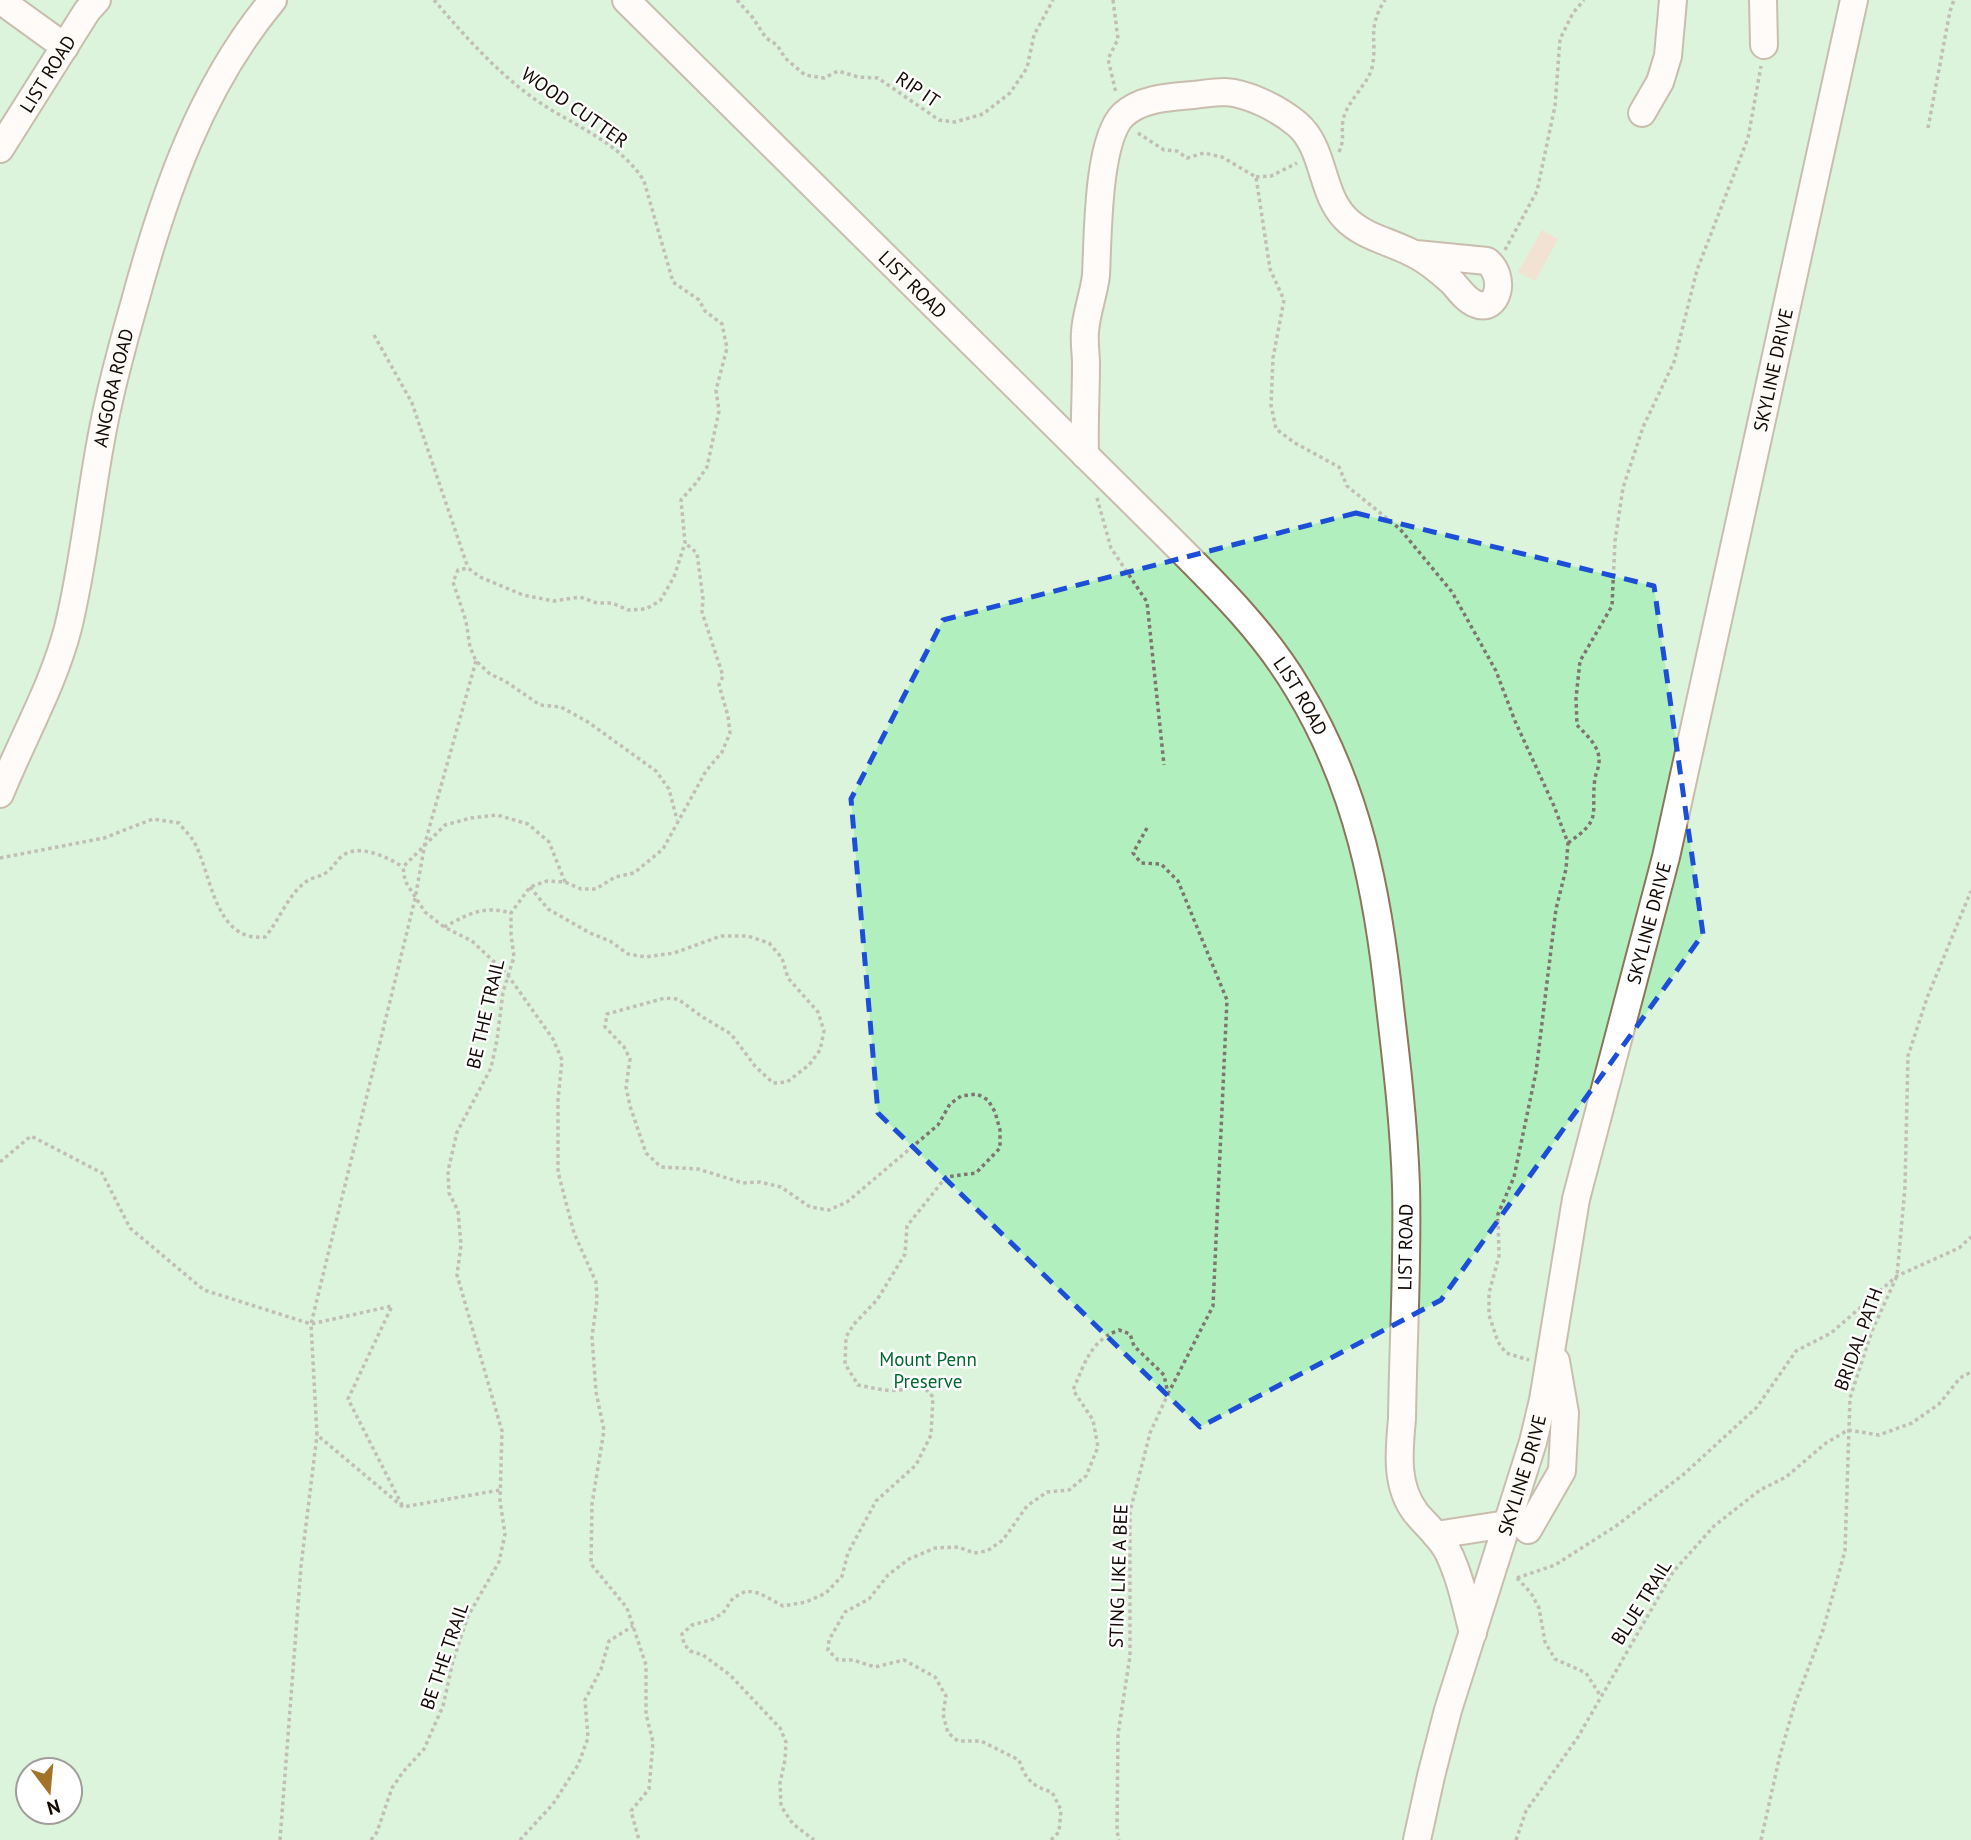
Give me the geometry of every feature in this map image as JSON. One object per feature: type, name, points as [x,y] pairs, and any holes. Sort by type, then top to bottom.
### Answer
[{"type":"street","points":[[0,0],[65,47]]},
{"type":"street","name":"LIST ROAD","points":[[0,149],[97,0]]},
{"type":"street","name":"ANGORA ROAD","points":[[0,794],[50,682],[67,631],[75,598],[103,426],[151,241],[178,165],[205,107],[242,40],[273,0]]},
{"type":"street","name":"LIST ROAD","points":[[626,0],[1225,596],[1274,652],[1298,689],[1328,745],[1358,824],[1369,866],[1382,946],[1404,1134],[1406,1188],[1400,1473],[1404,1494],[1447,1551],[1462,1591],[1473,1633]]},
{"type":"street","points":[[1642,113],[1660,82],[1668,56],[1673,0]]},
{"type":"street","points":[[1763,0],[1764,45]]},
{"type":"street","name":"SKYLINE DRIVE","points":[[1417,1840],[1448,1710],[1492,1570],[1518,1527],[1520,1482],[1533,1442],[1576,1199],[1666,857],[1854,0]]},
{"type":"street","points":[[1085,454],[1085,332],[1095,279],[1098,220],[1107,149],[1117,123],[1125,113],[1155,99],[1225,92],[1242,95],[1271,108],[1298,125],[1313,146],[1331,197],[1345,218],[1370,236],[1416,254],[1439,270],[1473,304],[1482,306],[1497,296],[1500,287],[1495,267],[1487,261],[1416,254]]},
{"type":"street","points":[[1436,1535],[1518,1527],[1549,1493],[1562,1471],[1565,1413],[1552,1339]]},
{"type":"street","points":[[1520,1482],[1549,1493]]},
{"type":"path","name":"WOOD CUTTER","points":[[434,0],[475,48],[529,95],[635,166],[644,181],[673,282],[699,300],[705,311],[722,324],[727,348],[716,390],[719,411],[707,467],[681,500],[685,543],[674,578],[660,601],[646,609],[628,610],[612,603],[597,603],[580,597],[554,601],[523,595],[480,577],[468,568]]},
{"type":"path","name":"RIP IT","points":[[737,0],[766,38],[777,45],[785,58],[805,75],[824,79],[838,71],[858,77],[878,78],[923,111],[939,120],[955,122],[983,114],[1010,93],[1027,68],[1034,35],[1053,0]]},
{"type":"path","points":[[1113,0],[1118,39],[1108,59],[1115,91],[1140,136],[1164,150],[1177,151],[1187,158],[1204,153],[1222,157],[1256,177],[1271,176],[1301,160],[1312,169],[1322,168],[1336,159],[1344,140],[1343,120],[1356,93],[1372,70],[1372,37],[1376,15],[1385,0]]},
{"type":"path","points":[[1495,267],[1537,191],[1555,106],[1560,39],[1573,13],[1584,0]]},
{"type":"path","points":[[1928,128],[1954,0]]},
{"type":"path","points":[[1567,843],[1587,830],[1596,808],[1595,778],[1599,761],[1594,743],[1577,725],[1576,698],[1580,661],[1612,606],[1615,541],[1623,488],[1643,427],[1674,362],[1697,270],[1748,138],[1764,45]]},
{"type":"path","points":[[1256,177],[1270,269],[1284,300],[1272,370],[1270,405],[1276,429],[1295,443],[1339,467],[1347,486],[1400,529],[1452,592],[1496,671],[1554,806],[1567,843],[1566,869],[1556,909],[1536,1072],[1514,1177],[1498,1214],[1499,1256],[1489,1293],[1489,1315],[1498,1342],[1506,1353],[1548,1366]]},
{"type":"path","points":[[374,335],[412,404],[468,568],[458,570],[453,582],[475,661],[490,674],[506,681],[540,705],[561,707],[588,722],[656,771],[669,789],[677,820]]},
{"type":"path","points":[[1096,494],[1111,548],[1147,602],[1164,765]]},
{"type":"path","points":[[444,927],[478,910],[494,908],[511,913],[530,887],[547,881],[565,882],[581,889],[596,889],[615,877],[634,873],[663,849],[677,820],[706,771],[722,751],[730,733],[719,685],[723,676],[702,612],[703,599],[696,553],[685,543]]},
{"type":"path","points":[[280,1840],[301,1566],[317,1435],[311,1324],[415,900],[425,843],[475,661]]},
{"type":"path","points":[[403,867],[445,825],[471,818],[497,816],[528,824],[549,842],[565,882]]},
{"type":"path","points":[[0,858],[104,838],[153,819],[178,823],[193,840],[216,903],[233,928],[252,939],[265,937],[277,924],[289,899],[307,881],[326,873],[344,854],[359,851],[384,855],[403,867],[405,881],[425,912],[444,927],[472,941],[507,974],[553,1039],[562,1060],[558,1100],[558,1172],[574,1233],[596,1282],[597,1300],[592,1337],[596,1392],[604,1430],[592,1504],[591,1564],[627,1608],[646,1665],[646,1714],[653,1742],[649,1789],[631,1811],[639,1840]]},
{"type":"path","name":"STING LIKE A BEE","points":[[1119,1840],[1118,1734],[1130,1656],[1130,1512],[1150,1433],[1213,1306],[1227,1000],[1178,881],[1161,864],[1140,863],[1133,853],[1147,828]]},
{"type":"path","points":[[530,887],[548,909],[610,941],[628,954],[646,957],[674,953],[721,936],[748,936],[769,943],[782,958],[788,978],[818,1012],[824,1031],[820,1050],[809,1065],[787,1082],[773,1083],[755,1066],[731,1034],[678,999],[665,998],[607,1014],[605,1027],[624,1047],[630,1059],[626,1087],[646,1153],[661,1167],[698,1169],[743,1183],[760,1182],[780,1187],[810,1207],[829,1210],[847,1202],[938,1125],[950,1104],[961,1096],[976,1094],[988,1100],[995,1112],[1000,1130],[1000,1148],[976,1173],[946,1177],[931,1194],[907,1226],[905,1254],[877,1300],[854,1324],[846,1338],[845,1364],[858,1385],[900,1391],[913,1385],[924,1387],[933,1397],[931,1434],[916,1465],[876,1501],[848,1553],[842,1576],[826,1593],[806,1602],[783,1606],[759,1593],[746,1591],[733,1598],[723,1613],[711,1620],[692,1625],[682,1634],[684,1644],[690,1651],[703,1655],[730,1675],[780,1728],[786,1742],[780,1783],[780,1806],[793,1824],[814,1840]]},
{"type":"path","name":"BRIDAL PATH","points":[[1761,1840],[1780,1755],[1795,1703],[1822,1630],[1844,1551],[1850,1398],[1872,1331],[1897,1276],[1905,1187],[1909,1056],[1927,998],[1971,891]]},
{"type":"path","name":"BE THE TRAIL","points":[[371,1840],[377,1832],[392,1788],[402,1772],[424,1749],[443,1706],[453,1661],[468,1616],[499,1562],[505,1534],[500,1490],[502,1431],[457,1275],[461,1245],[458,1211],[449,1193],[448,1171],[457,1132],[491,1068],[507,974],[514,957],[511,913]]},
{"type":"path","points":[[0,1161],[31,1136],[103,1173],[130,1228],[204,1290],[311,1324],[393,1306],[348,1399],[403,1507]]},
{"type":"path","points":[[1492,1570],[1503,1576],[1517,1578],[1555,1565],[1616,1526],[1684,1475],[1757,1407],[1796,1351],[1831,1333],[1897,1276],[1959,1248],[1971,1237]]},
{"type":"path","points":[[1051,1840],[1059,1832],[1061,1810],[1052,1792],[1036,1787],[1024,1775],[1019,1760],[981,1741],[958,1741],[948,1733],[943,1714],[946,1696],[935,1677],[904,1660],[875,1667],[853,1660],[838,1660],[828,1650],[829,1640],[845,1612],[869,1599],[888,1575],[909,1559],[934,1548],[958,1547],[974,1553],[987,1551],[1003,1540],[1027,1506],[1047,1492],[1069,1490],[1087,1476],[1098,1447],[1093,1420],[1073,1390],[1092,1348],[1105,1335],[1119,1330],[1130,1334],[1133,1346],[1164,1375],[1168,1394]]},
{"type":"path","points":[[1848,1430],[1879,1435],[1912,1423],[1939,1404],[1960,1378],[1971,1372]]},
{"type":"path","name":"BLUE TRAIL","points":[[1516,1840],[1526,1811],[1578,1737],[1673,1572],[1714,1526],[1760,1490],[1786,1477],[1826,1443],[1848,1430]]},
{"type":"path","points":[[317,1435],[403,1507],[500,1490]]},
{"type":"path","points":[[1517,1578],[1531,1593],[1539,1608],[1545,1642],[1555,1659],[1586,1673],[1600,1695]]},
{"type":"path","points":[[520,1840],[553,1804],[578,1765],[588,1738],[585,1700],[601,1669],[609,1641],[633,1626]]},
{"type":"highlighted area","points":[[1356,513],[1654,586],[1703,934],[1441,1300],[1200,1427],[878,1113],[851,799],[943,620]]},
{"type":"green space","name":"Mount Penn Preserve","points":[[0,0],[1971,0],[1971,1840],[0,1840]]},
{"type":"building","points":[[1542,230],[1558,239],[1535,281],[1518,272]]}]
